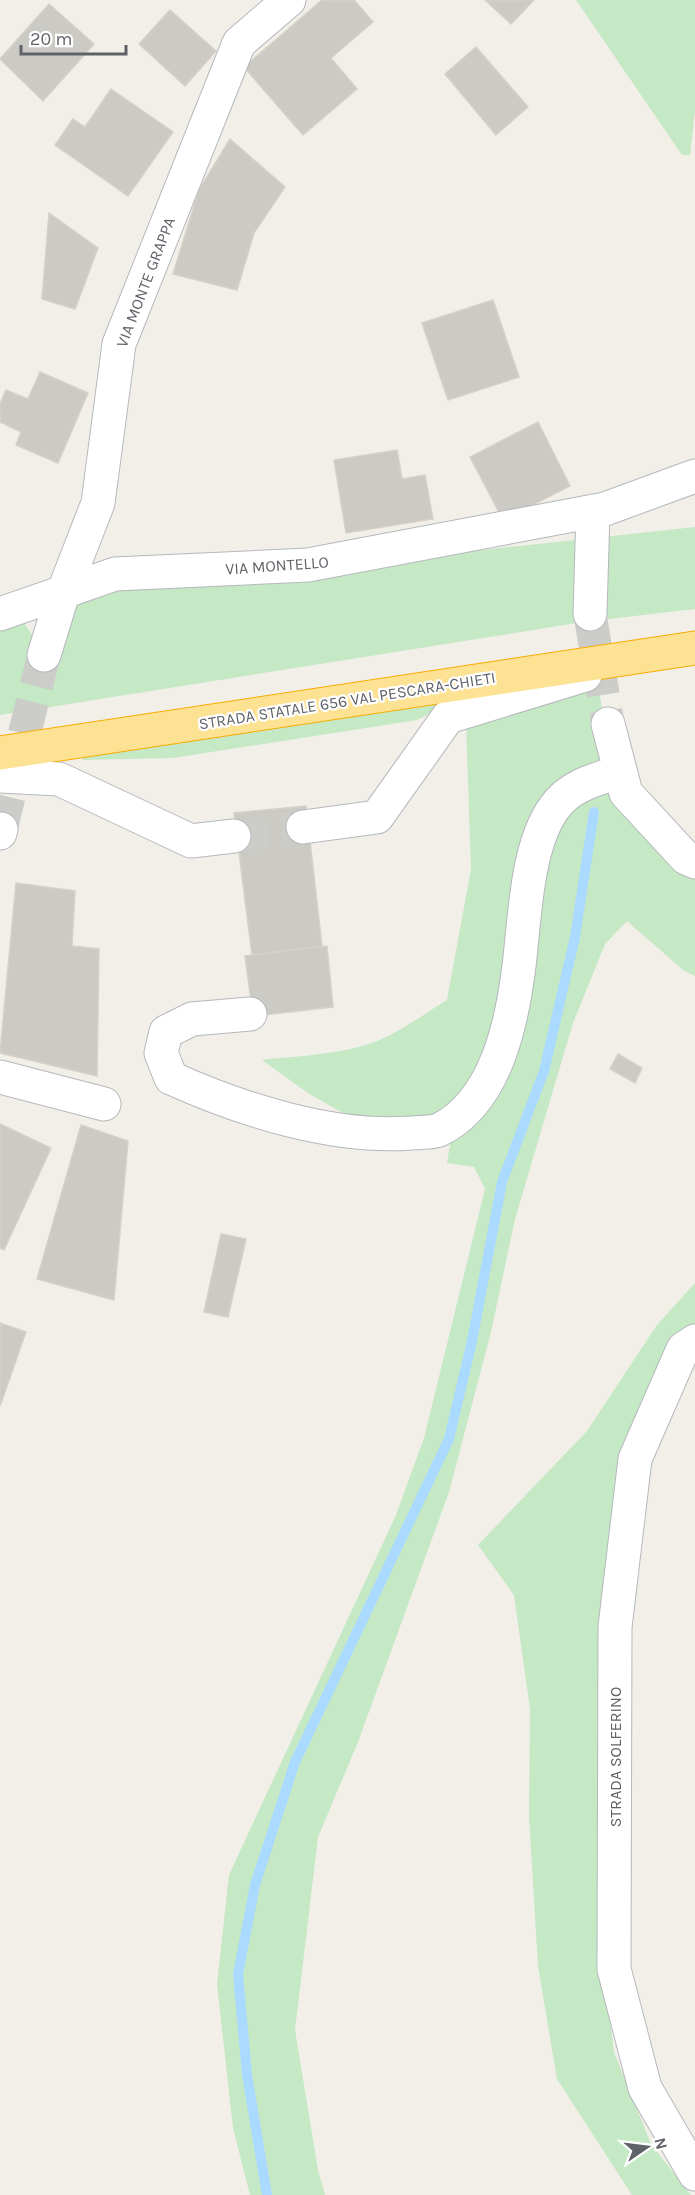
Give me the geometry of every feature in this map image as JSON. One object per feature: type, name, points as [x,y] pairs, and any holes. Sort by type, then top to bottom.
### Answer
[{"type":"highway","name":"STRADA STATALE 656 VAL PESCARA-CHIETI","points":[[0,753],[655,652],[695,648]]},
{"type":"street","name":"VIA MONTE GRAPPA","points":[[44,655],[63,593],[98,503],[118,344],[239,43],[289,0]]},
{"type":"street","name":"VIA MONTELLO","points":[[0,614],[115,574],[308,565],[592,511],[695,476]]},
{"type":"street","points":[[590,614],[592,511]]},
{"type":"street","points":[[303,826],[376,817],[448,717],[655,652]]},
{"type":"street","points":[[608,724],[626,793],[686,858],[695,862]]},
{"type":"street","points":[[250,1014],[192,1019],[166,1032],[161,1053],[171,1078],[193,1088],[309,1126],[394,1134],[437,1131],[471,1106],[491,1074],[508,1026],[539,838],[554,807],[580,784],[620,772]]},
{"type":"street","points":[[0,776],[59,779],[191,841],[234,836]]},
{"type":"street","points":[[0,1077],[104,1104]]},
{"type":"street","name":"STRADA SOLFERINO","points":[[695,1341],[683,1349],[635,1460],[615,1627],[614,1969],[645,2088],[695,2174]]},
{"type":"green space","points":[[576,0],[695,0],[695,110],[690,155],[682,155]]},
{"type":"green space","points":[[695,527],[695,609],[583,622],[0,715],[0,620],[21,619],[33,636],[68,608],[113,590]]},
{"type":"green space","points":[[597,680],[615,782],[695,868],[695,976],[683,970],[627,921],[605,944],[573,1023],[515,1219],[491,1332],[449,1492],[358,1742],[318,1837],[295,2030],[318,2170],[325,2195],[250,2195],[233,2128],[217,1984],[229,1875],[396,1515],[424,1438],[485,1189],[474,1167],[447,1163],[450,1144],[422,1123],[346,1115],[308,1093],[262,1060],[328,1053],[366,1045],[398,1031],[447,1000],[471,869],[466,722]]},
{"type":"green space","points":[[465,695],[417,720],[173,758],[83,760],[81,753]]},
{"type":"green space","points":[[695,1283],[695,1339],[631,1459],[602,1955],[614,2052],[651,2144],[691,2195],[632,2195],[557,2079],[538,1966],[529,1816],[530,1709],[514,1595],[478,1545],[587,1431],[657,1325]]},
{"type":"building","points":[[322,0],[354,0],[373,22],[331,58],[357,89],[303,135],[244,67]]},
{"type":"building","points":[[485,0],[534,0],[511,24]]},
{"type":"building","points":[[49,4],[94,44],[43,101],[0,59]]},
{"type":"building","points":[[170,10],[216,51],[185,86],[139,44]]},
{"type":"building","points":[[476,47],[528,107],[496,135],[445,74]]},
{"type":"building","points":[[111,89],[173,132],[128,196],[55,145],[73,119],[85,127]]},
{"type":"building","points":[[230,139],[285,187],[254,233],[237,290],[173,274],[199,190]]},
{"type":"building","points":[[49,213],[98,248],[75,309],[42,299]]},
{"type":"building","points":[[493,300],[519,377],[448,400],[422,323]]},
{"type":"building","points":[[40,372],[88,393],[58,463],[16,445],[21,432],[0,422],[0,404],[6,390],[28,399]]},
{"type":"building","points":[[538,422],[570,486],[503,520],[470,457]]},
{"type":"building","points":[[397,450],[402,479],[425,475],[433,519],[346,533],[334,460]]},
{"type":"building","points":[[306,806],[322,946],[252,955],[234,813]]},
{"type":"building","points":[[16,883],[75,891],[72,946],[99,949],[97,1076],[0,1053]]},
{"type":"building","points":[[327,946],[333,1007],[253,1016],[245,956]]},
{"type":"building","points":[[618,1054],[642,1068],[635,1083],[610,1069]]},
{"type":"building","points":[[0,1124],[51,1148],[4,1250],[0,1248]]},
{"type":"building","points":[[81,1125],[128,1141],[114,1300],[37,1279]]},
{"type":"building","points":[[221,1234],[246,1239],[228,1317],[204,1312]]},
{"type":"building","points":[[0,1323],[26,1332],[0,1406]]},
{"type":"waterway","points":[[267,2195],[247,2075],[238,1974],[255,1885],[295,1762],[449,1439],[472,1341],[502,1182],[544,1071],[575,937],[594,812]]},
{"type":"tunnel","points":[[590,614],[608,724]]},
{"type":"tunnel","points":[[1,829],[44,655]]},
{"type":"tunnel","points":[[234,836],[303,827]]}]
